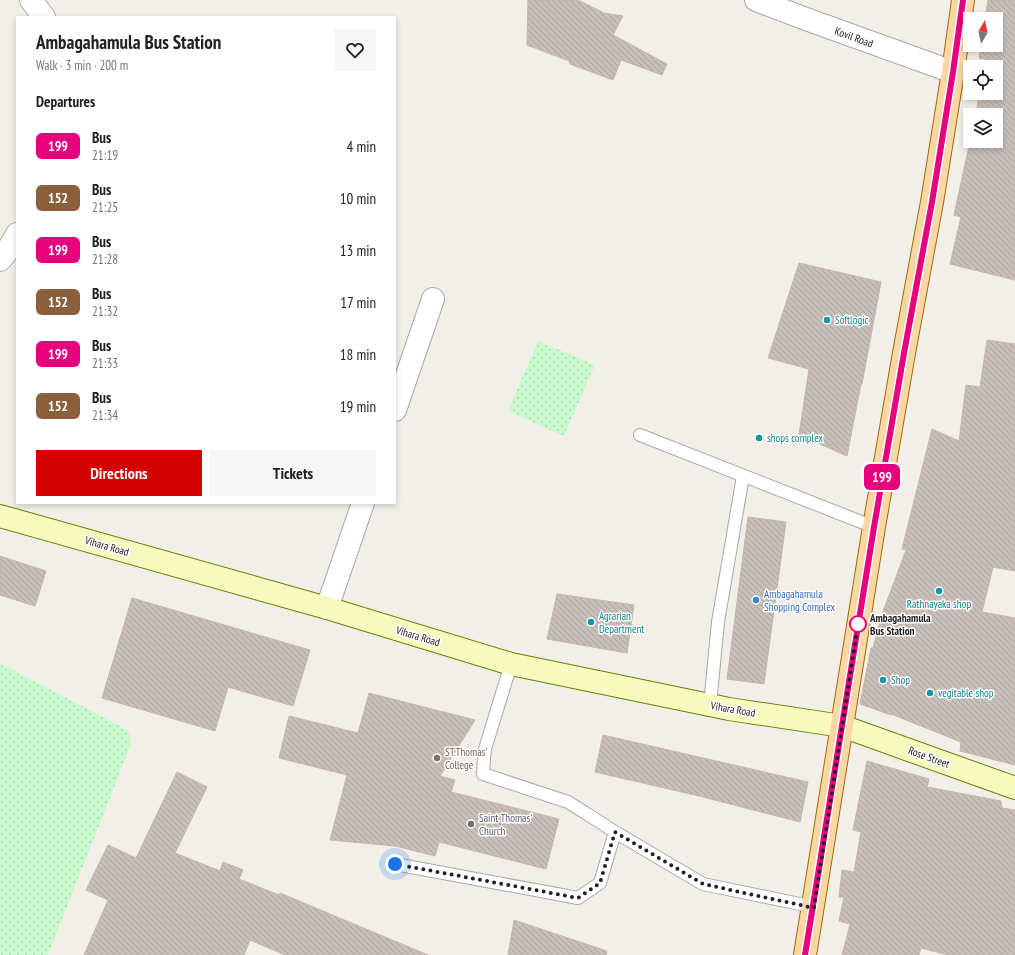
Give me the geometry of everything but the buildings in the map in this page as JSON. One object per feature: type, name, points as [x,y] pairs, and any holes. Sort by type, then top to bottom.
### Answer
[{"type":"main road","points":[[805,955],[814,908],[849,676],[874,527],[932,202],[963,0]]},
{"type":"street","points":[[31,0],[43,16]]},
{"type":"street","name":"Kovil Road","points":[[756,0],[953,72]]},
{"type":"street","points":[[0,260],[6,254],[16,236]]},
{"type":"street","points":[[396,407],[433,299]]},
{"type":"street","points":[[327,608],[363,504]]},
{"type":"street","name":"Vihara Road","points":[[0,516],[327,608],[511,664],[729,709],[842,726]]},
{"type":"street","name":"Rose Street","points":[[842,726],[1015,788]]},
{"type":"lane","points":[[640,435],[874,527]]},
{"type":"lane","points":[[710,705],[718,622],[743,476]]},
{"type":"lane","points":[[511,664],[485,749],[483,774],[568,802],[615,832],[703,884],[814,908]]},
{"type":"lane","points":[[395,864],[578,898],[600,883],[615,832]]},
{"type":"green space","points":[[538,341],[595,365],[564,436],[508,411]]},
{"type":"green space","points":[[0,663],[129,731],[131,744],[48,955],[0,955]]},
{"type":"bus line","name":"199","points":[[805,955],[814,908],[849,676],[874,527],[932,202],[963,0]]},
{"type":"place","name":"Softlogic","points":[[827,320]]},
{"type":"place","name":"shops complex","points":[[759,438]]},
{"type":"place","name":"Rathnayaka shop","points":[[939,591]]},
{"type":"place","name":"Ambagahamula Shopping Complex","points":[[756,600]]},
{"type":"place","name":"Agrarian Department","points":[[591,622]]},
{"type":"place","name":"Ambagahamula Bus Station","points":[[858,624]]},
{"type":"place","name":"Shop","points":[[883,680]]},
{"type":"place","name":"vegitable shop","points":[[930,693]]},
{"type":"place","name":"ST.Thomas' College","points":[[437,758]]},
{"type":"place","name":"Saint Thomas' Church","points":[[471,824]]},
{"type":"route","points":[[395,864],[578,898],[600,883],[615,832],[703,884],[814,908],[858,624]]}]
